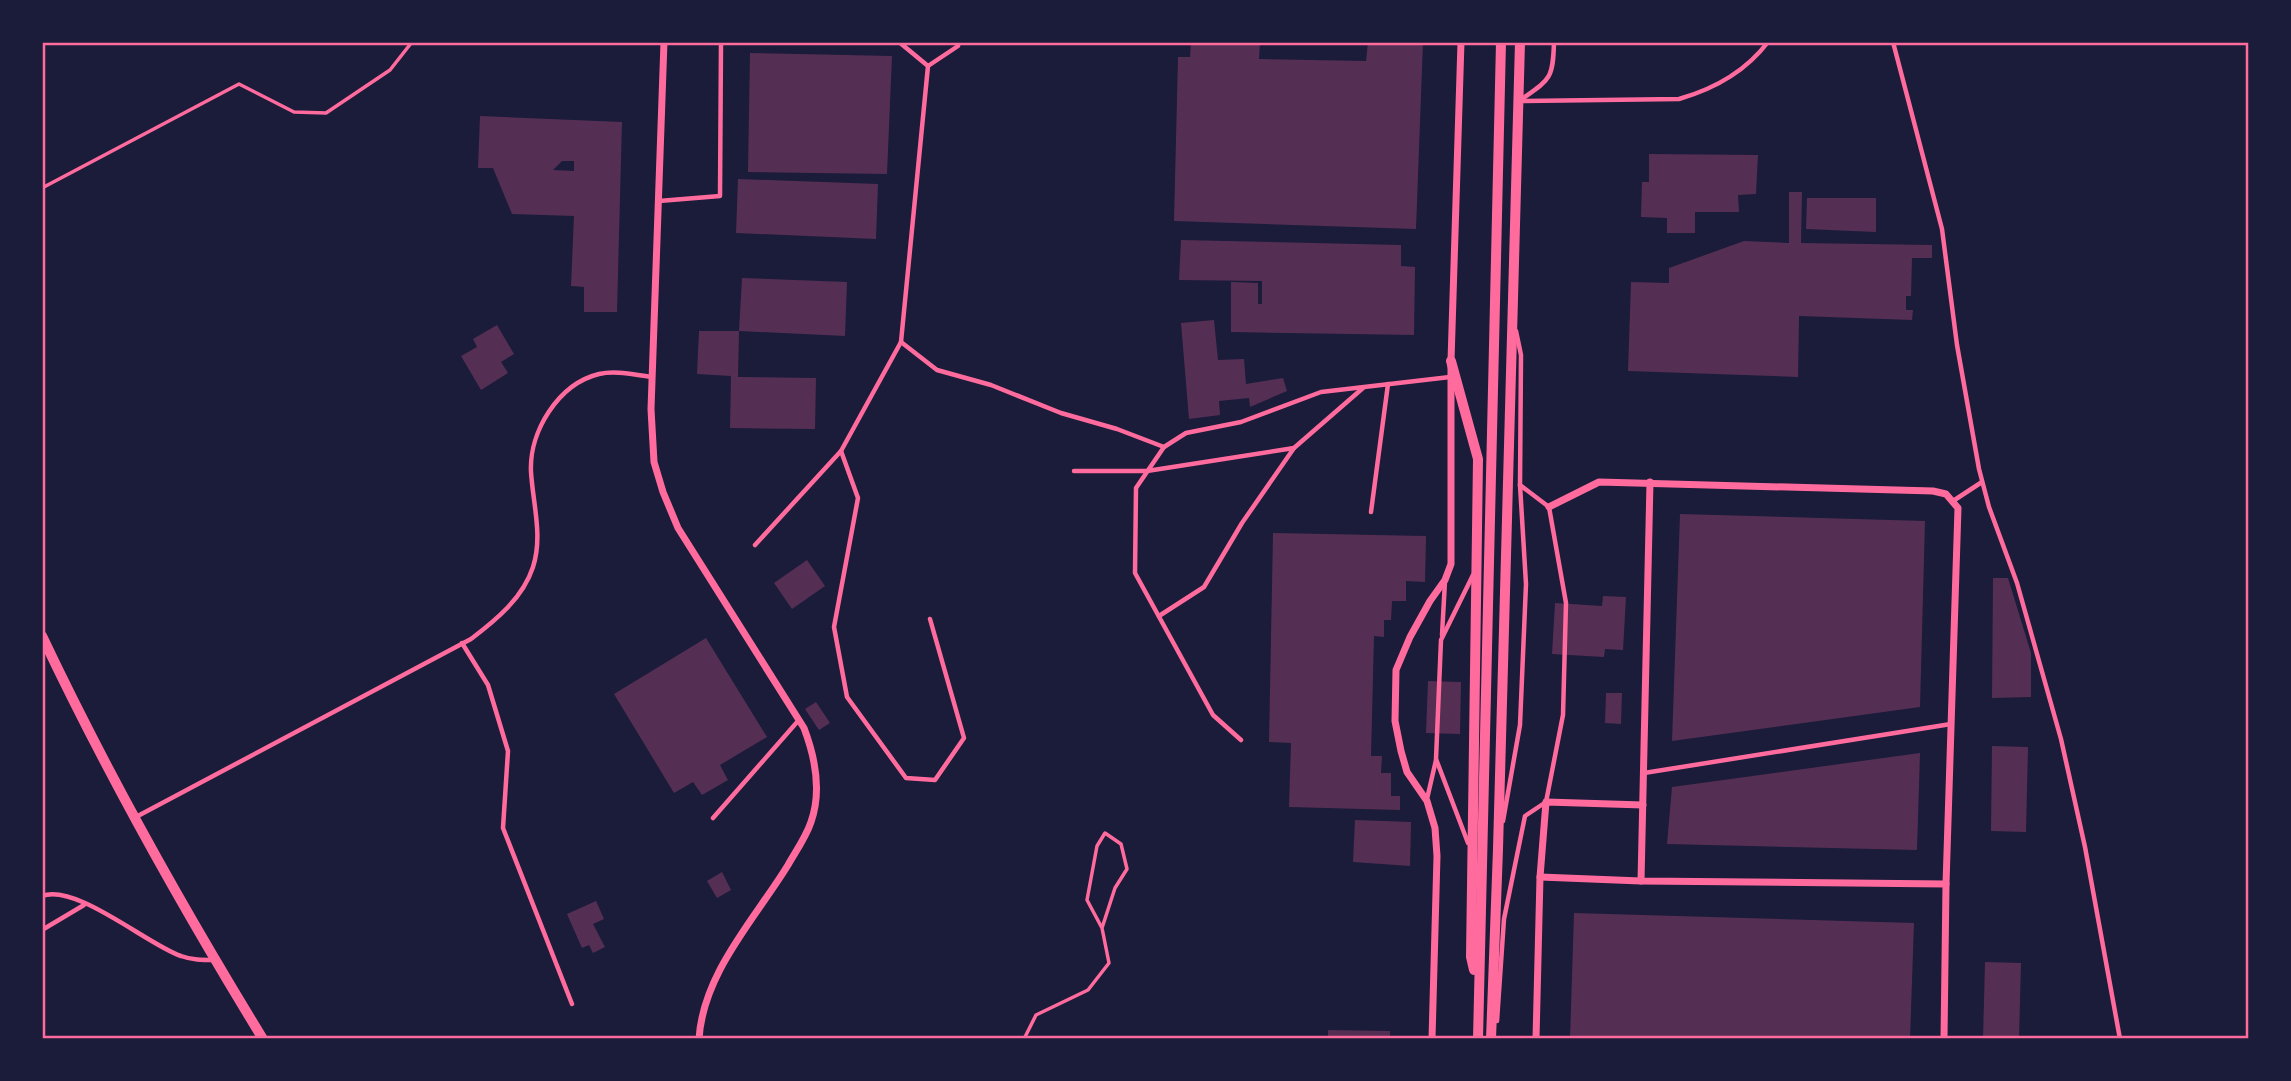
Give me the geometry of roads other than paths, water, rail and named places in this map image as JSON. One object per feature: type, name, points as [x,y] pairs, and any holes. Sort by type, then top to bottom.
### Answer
[{"type":"main road","points":[[1478,1039],[1501,42]]},
{"type":"main road","points":[[1492,1039],[1520,42]]},
{"type":"main road","points":[[1451,361],[1478,459],[1471,957],[1478,987]]},
{"type":"main road","points":[[42,636],[134,819],[263,1039]]},
{"type":"street","points":[[664,42],[652,377],[654,462],[678,528],[799,720],[812,749],[816,794],[811,823],[770,895],[718,975],[704,1009],[699,1039]]},
{"type":"street","points":[[1432,1039],[1437,856],[1435,828],[1427,801],[1407,772],[1401,751],[1395,721],[1396,670],[1451,564],[1451,361],[1461,42]]},
{"type":"street","points":[[1549,507],[1599,482],[1650,482],[1933,491],[1946,494],[1958,508],[1944,1039]]},
{"type":"street","points":[[1642,881],[1650,482]]},
{"type":"street","points":[[1536,1039],[1540,877],[1546,802],[1643,805]]},
{"type":"street","points":[[1540,877],[1642,881],[1946,884]]},
{"type":"lane","points":[[659,201],[720,196],[721,42]]},
{"type":"lane","points":[[899,42],[928,66]]},
{"type":"lane","points":[[928,66],[958,46],[959,42]]},
{"type":"lane","points":[[1519,102],[1542,85],[1553,70],[1554,42]]},
{"type":"lane","points":[[1519,102],[1679,99],[1699,93],[1735,74],[1759,54],[1768,42]]},
{"type":"lane","points":[[1893,42],[1942,229],[1957,345],[1982,482],[2017,583],[2061,739],[2085,846],[2120,1039]]},
{"type":"lane","points":[[754,545],[841,452],[901,342],[928,66]]},
{"type":"lane","points":[[1498,849],[1520,725],[1526,584],[1520,485],[1521,355],[1512,312]]},
{"type":"lane","points":[[901,342],[937,370],[991,385],[1061,413],[1118,429],[1164,447]]},
{"type":"lane","points":[[134,819],[462,643],[491,624],[508,608],[532,570],[537,552],[538,536],[531,470],[537,434],[545,418],[568,391],[586,379],[614,373],[652,377]]},
{"type":"lane","points":[[1241,740],[1213,715],[1135,573],[1136,488],[1164,447],[1186,433],[1241,422],[1321,392],[1451,377]]},
{"type":"lane","points":[[1371,512],[1388,384]]},
{"type":"lane","points":[[1159,616],[1204,587],[1242,523],[1294,448],[1364,387]]},
{"type":"lane","points":[[1074,471],[1147,471],[1294,448]]},
{"type":"lane","points":[[841,452],[858,498],[834,627],[847,698],[906,778],[935,780],[964,738],[930,619]]},
{"type":"lane","points":[[1953,502],[1982,482]]},
{"type":"lane","points":[[1492,1039],[1504,919],[1524,816],[1546,802],[1563,715],[1566,603],[1549,507],[1520,485]]},
{"type":"lane","points":[[1441,640],[1477,566],[1489,528]]},
{"type":"lane","points":[[1427,801],[1436,759],[1445,580]]},
{"type":"lane","points":[[462,643],[488,685],[508,751],[503,828],[572,1004]]},
{"type":"lane","points":[[713,818],[799,720]]},
{"type":"lane","points":[[1644,773],[1952,724]]},
{"type":"lane","points":[[1436,759],[1473,854]]},
{"type":"lane","points":[[42,896],[50,893],[85,904],[120,920],[172,952],[198,960],[215,960]]},
{"type":"lane","points":[[42,930],[85,904]]}]
